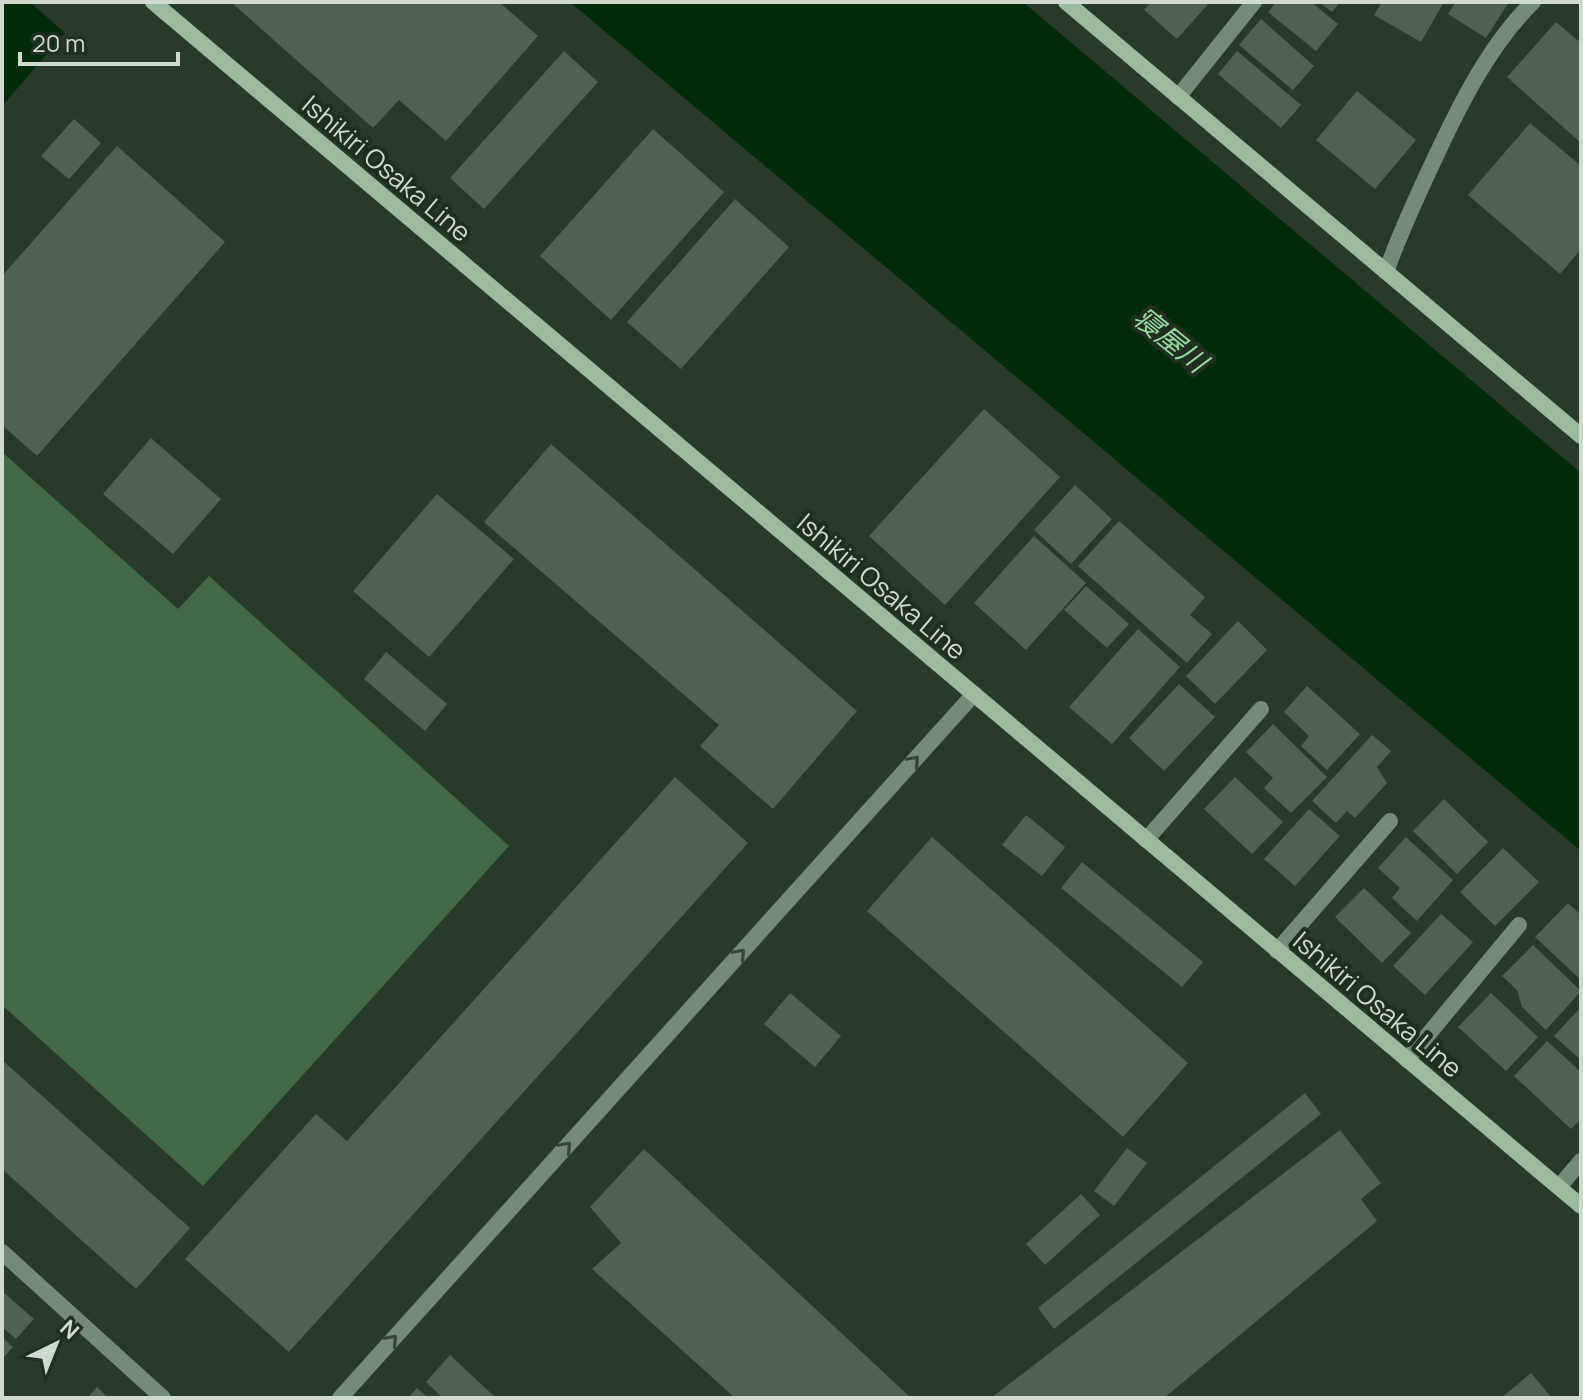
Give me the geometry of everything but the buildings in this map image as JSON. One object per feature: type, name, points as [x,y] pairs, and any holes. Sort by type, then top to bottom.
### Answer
[{"type":"main road","name":"Ishikiri Osaka Line","points":[[153,2],[1581,1206]]},
{"type":"main road","points":[[1066,2],[1581,436]]},
{"type":"street","points":[[1178,97],[1254,2]]},
{"type":"street","points":[[1386,272],[1401,228],[1458,108],[1486,62],[1533,2]]},
{"type":"street","points":[[340,1398],[974,694]]},
{"type":"street","points":[[1146,840],[1261,709]]},
{"type":"street","points":[[1277,951],[1390,821]]},
{"type":"street","points":[[1407,1060],[1519,925]]},
{"type":"street","points":[[1559,1187],[1581,1161]]},
{"type":"street","points":[[2,1252],[163,1398]]},
{"type":"shaded area","points":[[2,452],[178,609],[209,576],[509,846],[203,1186],[2,1005]]},
{"type":"water","points":[[2,2],[30,2],[65,33],[2,106]]},
{"type":"water","name":"寝屋川","points":[[570,2],[1023,2],[1581,473],[1581,851]]}]
